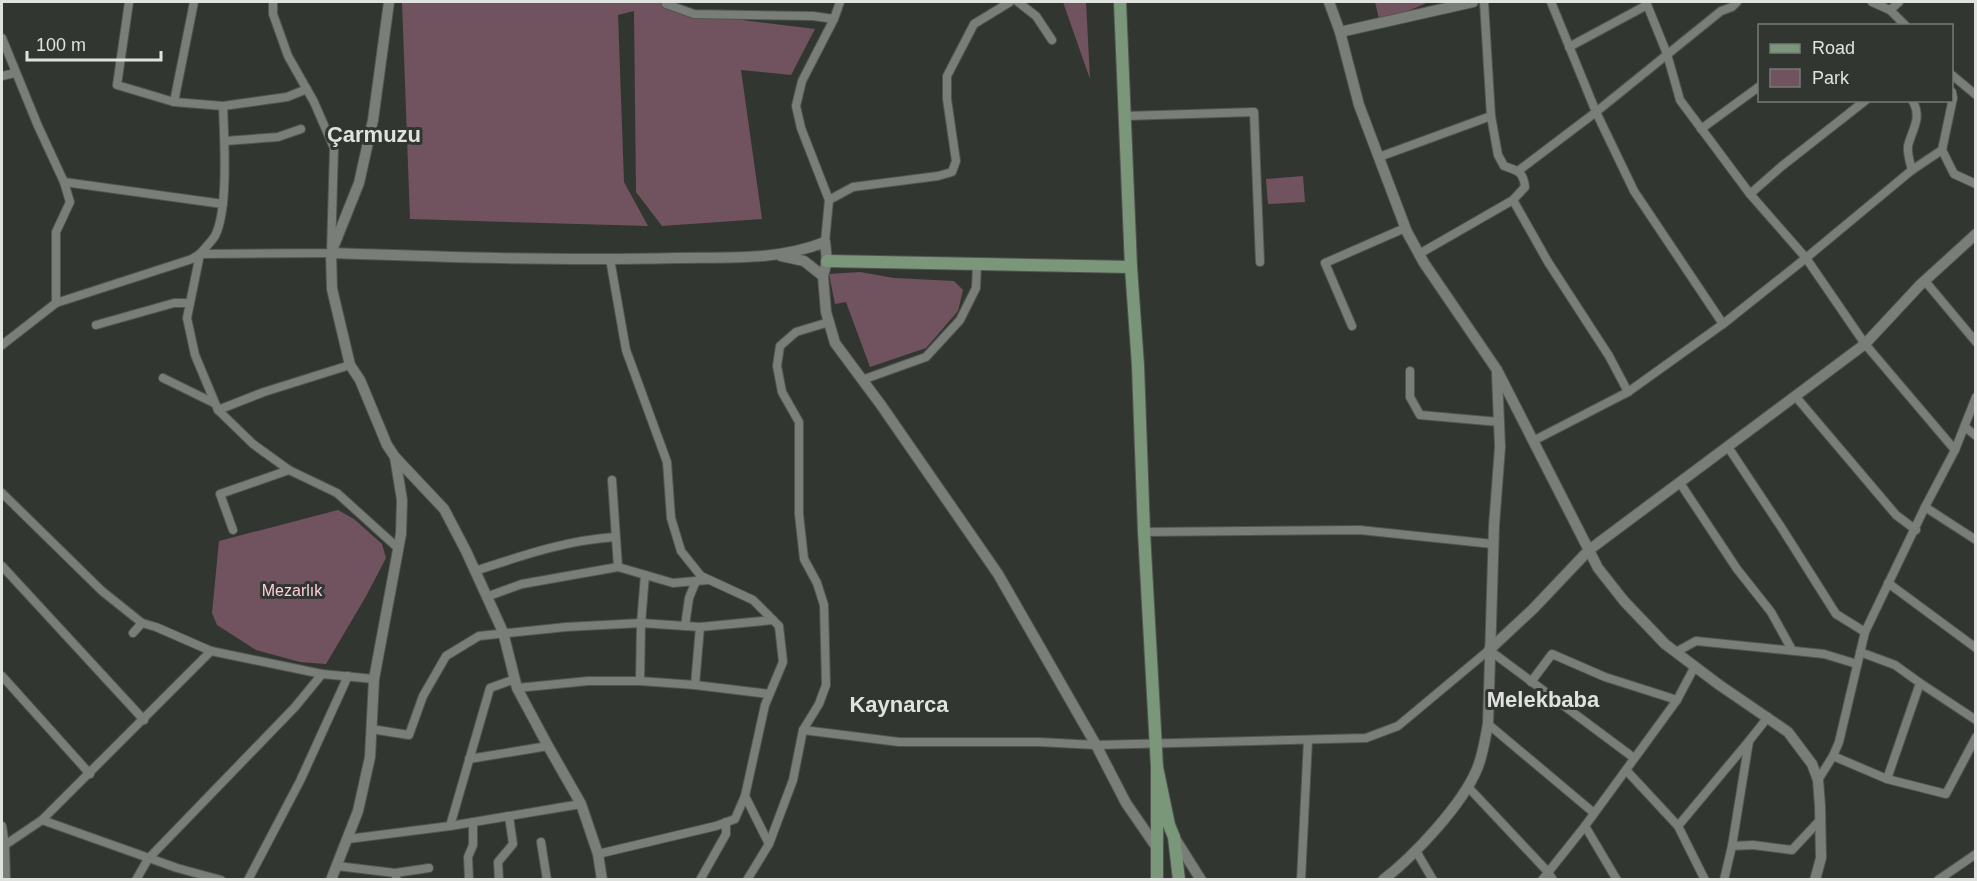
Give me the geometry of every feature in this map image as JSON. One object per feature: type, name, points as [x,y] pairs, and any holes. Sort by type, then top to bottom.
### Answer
[{"type":"main road","points":[[1120,2],[1131,267],[1138,366],[1144,532],[1157,767],[1157,879]]},
{"type":"main road","points":[[827,261],[1131,267]]},
{"type":"main road","points":[[1157,767],[1169,825],[1174,837],[1179,879]]},
{"type":"street","points":[[129,2],[117,85],[174,102],[223,106],[287,97],[307,89]]},
{"type":"street","points":[[174,102],[194,2]]},
{"type":"street","points":[[267,2],[288,56],[307,89],[334,148],[332,289],[350,365],[360,380],[387,445],[395,457],[444,509],[475,571],[503,632],[516,683],[581,804],[598,854],[602,879]]},
{"type":"street","points":[[273,2],[273,14]]},
{"type":"street","points":[[331,253],[359,183],[373,120],[389,2]]},
{"type":"street","points":[[840,2],[834,19],[802,81],[796,106],[801,128],[829,200],[825,242],[827,261],[823,276],[826,312],[835,344],[998,574],[1096,745],[1126,803],[1157,848]]},
{"type":"street","points":[[829,200],[853,187],[938,176],[952,172],[956,161],[947,99],[947,76],[975,24],[1010,2]]},
{"type":"street","points":[[1018,2],[1036,16],[1052,40]]},
{"type":"street","points":[[1329,2],[1340,32],[1359,105],[1406,228],[1419,254],[1497,370],[1598,568],[1624,601],[1665,644],[1788,732],[1812,764],[1818,780],[1821,819],[1821,858],[1815,879]]},
{"type":"street","points":[[1340,32],[1473,2]]},
{"type":"street","points":[[1419,254],[1513,200],[1525,187],[1524,178],[1518,171],[1504,166],[1498,155],[1491,116],[1484,2]]},
{"type":"street","points":[[1551,2],[1596,112],[1634,191],[1723,324]]},
{"type":"street","points":[[1518,171],[1596,112],[1721,11],[1732,7],[1737,2]]},
{"type":"street","points":[[1872,2],[1890,10],[1904,24]]},
{"type":"street","points":[[1890,10],[1899,2]]},
{"type":"street","points":[[1569,47],[1647,3],[1667,54],[1680,100],[1750,194],[1806,258],[1865,344],[1955,450]]},
{"type":"street","points":[[666,4],[694,14],[813,16],[834,19]]},
{"type":"street","points":[[2,38],[15,73],[64,182],[70,202],[56,232],[56,303]]},
{"type":"street","points":[[2,76],[15,73]]},
{"type":"street","points":[[1953,76],[1976,95]]},
{"type":"street","points":[[1701,129],[1758,87]]},
{"type":"street","points":[[1750,194],[1863,102]]},
{"type":"street","points":[[1912,170],[1908,148],[1916,128],[1917,108],[1913,102]]},
{"type":"street","points":[[1952,102],[1942,150],[1954,174],[1976,184]]},
{"type":"street","points":[[2,345],[56,303],[192,259],[200,254],[215,236],[222,215],[225,141],[223,106]]},
{"type":"street","points":[[1126,116],[1254,112],[1260,262]]},
{"type":"street","points":[[1379,157],[1491,116]]},
{"type":"street","points":[[225,141],[278,137],[301,129]]},
{"type":"street","points":[[1533,441],[1628,392],[1723,324],[1912,170],[1942,150]]},
{"type":"street","points":[[64,182],[223,204]]},
{"type":"street","points":[[1513,200],[1548,261],[1609,356],[1628,392]]},
{"type":"street","points":[[1352,326],[1325,263],[1406,228]]},
{"type":"street","points":[[803,730],[899,742],[1039,742],[1096,745],[1366,738],[1398,726],[1489,650],[1533,609],[1589,550],[1865,344],[1925,281],[1976,234]]},
{"type":"street","points":[[200,254],[331,253],[610,259],[777,255],[810,248],[825,242]]},
{"type":"street","points":[[200,254],[188,318],[195,355],[216,407]]},
{"type":"street","points":[[777,255],[804,261],[823,276]]},
{"type":"street","points":[[598,854],[717,826],[735,819],[745,796],[765,705],[783,662],[779,626],[753,600],[701,576],[681,551],[671,518],[667,462],[626,350],[610,259]]},
{"type":"street","points":[[862,380],[926,357],[960,320],[976,288],[977,264]]},
{"type":"street","points":[[1925,281],[1976,342]]},
{"type":"street","points":[[96,325],[174,303],[190,303]]},
{"type":"street","points":[[747,879],[769,844],[794,780],[803,730],[819,705],[826,685],[824,605],[817,583],[804,559],[800,514],[799,422],[782,392],[777,366],[780,346],[796,332],[829,322]]},
{"type":"street","points":[[216,407],[350,365]]},
{"type":"street","points":[[1383,879],[1416,851],[1468,787],[1477,769],[1484,745],[1488,724],[1493,544],[1500,447],[1497,370]]},
{"type":"street","points":[[1410,371],[1410,397],[1420,415],[1499,422]]},
{"type":"street","points":[[163,378],[216,407],[253,444],[289,470],[337,493],[399,549]]},
{"type":"street","points":[[1796,397],[1896,515],[1916,530]]},
{"type":"street","points":[[1818,780],[1839,742],[1865,632],[1955,450],[1976,397]]},
{"type":"street","points":[[1965,427],[1976,436]]},
{"type":"street","points":[[1728,447],[1836,614],[1865,632]]},
{"type":"street","points":[[331,879],[358,811],[370,757],[374,679],[401,534],[402,500],[395,457]]},
{"type":"street","points":[[233,530],[220,494],[289,470]]},
{"type":"street","points":[[612,480],[618,567]]},
{"type":"street","points":[[1680,483],[1737,568],[1771,612],[1792,650]]},
{"type":"street","points":[[2,493],[102,591],[142,623],[211,651],[322,674],[374,679]]},
{"type":"street","points":[[1925,507],[1976,540]]},
{"type":"street","points":[[1144,532],[1360,530],[1493,544]]},
{"type":"street","points":[[475,571],[532,552],[590,538],[615,537]]},
{"type":"street","points":[[2,566],[144,720]]},
{"type":"street","points":[[486,597],[522,584],[618,567],[673,583],[709,579]]},
{"type":"street","points":[[640,681],[645,575]]},
{"type":"street","points":[[685,626],[689,598],[696,581]]},
{"type":"street","points":[[1888,583],[1976,648]]},
{"type":"street","points":[[371,729],[410,735],[423,696],[446,656],[479,636],[503,632],[641,623],[700,627],[773,620]]},
{"type":"street","points":[[133,633],[142,623]]},
{"type":"street","points":[[694,685],[700,627]]},
{"type":"street","points":[[1676,652],[1696,641],[1824,654],[1857,664]]},
{"type":"street","points":[[1489,650],[1635,758]]},
{"type":"street","points":[[5,845],[42,820],[211,651]]},
{"type":"street","points":[[1860,652],[1895,665],[1976,720]]},
{"type":"street","points":[[1531,682],[1552,654],[1605,677],[1677,700]]},
{"type":"street","points":[[1542,879],[1550,876],[1677,700],[1695,666]]},
{"type":"street","points":[[136,879],[148,859],[295,706],[322,674]]},
{"type":"street","points":[[2,676],[90,774]]},
{"type":"street","points":[[248,879],[300,781],[348,676]]},
{"type":"street","points":[[450,826],[490,688],[516,683],[640,681],[770,694]]},
{"type":"street","points":[[1887,779],[1920,683]]},
{"type":"street","points":[[1678,826],[1768,717]]},
{"type":"street","points":[[1488,724],[1594,813]]},
{"type":"street","points":[[1833,756],[1887,779],[1946,794],[1976,737]]},
{"type":"street","points":[[1301,879],[1308,740]]},
{"type":"street","points":[[1724,879],[1732,846],[1749,741]]},
{"type":"street","points":[[469,759],[548,746]]},
{"type":"street","points":[[1626,770],[1678,826],[1706,879]]},
{"type":"street","points":[[1468,787],[1550,876]]},
{"type":"street","points":[[745,796],[769,844]]},
{"type":"street","points":[[348,839],[450,826],[581,804]]},
{"type":"street","points":[[499,879],[498,862],[513,844],[509,816]]},
{"type":"street","points":[[1732,846],[1753,845],[1792,850],[1821,819]]},
{"type":"street","points":[[42,820],[148,859],[221,879]]},
{"type":"street","points":[[469,879],[468,857],[474,845],[473,822]]},
{"type":"street","points":[[699,879],[726,834],[726,822]]},
{"type":"street","points":[[2,826],[6,879]]},
{"type":"street","points":[[1584,826],[1617,879]]},
{"type":"street","points":[[1174,837],[1201,879]]},
{"type":"street","points":[[541,842],[547,879]]},
{"type":"street","points":[[1416,851],[1433,879]]},
{"type":"street","points":[[1938,879],[1976,854]]},
{"type":"street","points":[[337,866],[396,876],[429,868]]},
{"type":"green space","points":[[402,2],[665,2],[694,14],[815,29],[791,75],[741,70],[762,219],[662,226],[636,192],[634,11],[618,15],[624,182],[648,226],[410,219]]},
{"type":"green space","points":[[1063,2],[1086,2],[1090,79]]},
{"type":"green space","points":[[1375,2],[1429,2],[1380,23]]},
{"type":"green space","points":[[1303,176],[1305,202],[1268,204],[1266,179]]},
{"type":"green space","points":[[860,272],[894,278],[954,281],[963,290],[958,311],[926,348],[870,367],[846,302],[835,304],[829,274]]},
{"type":"green space","name":"Mezarlık","points":[[338,510],[354,519],[382,544],[386,558],[326,664],[300,662],[256,650],[217,625],[212,613],[219,541]]},
{"type":"district","name":"Çarmuzu","points":[[374,134]]},
{"type":"district","name":"Melekbaba","points":[[1543,699]]},
{"type":"district","name":"Kaynarca","points":[[899,704]]}]
